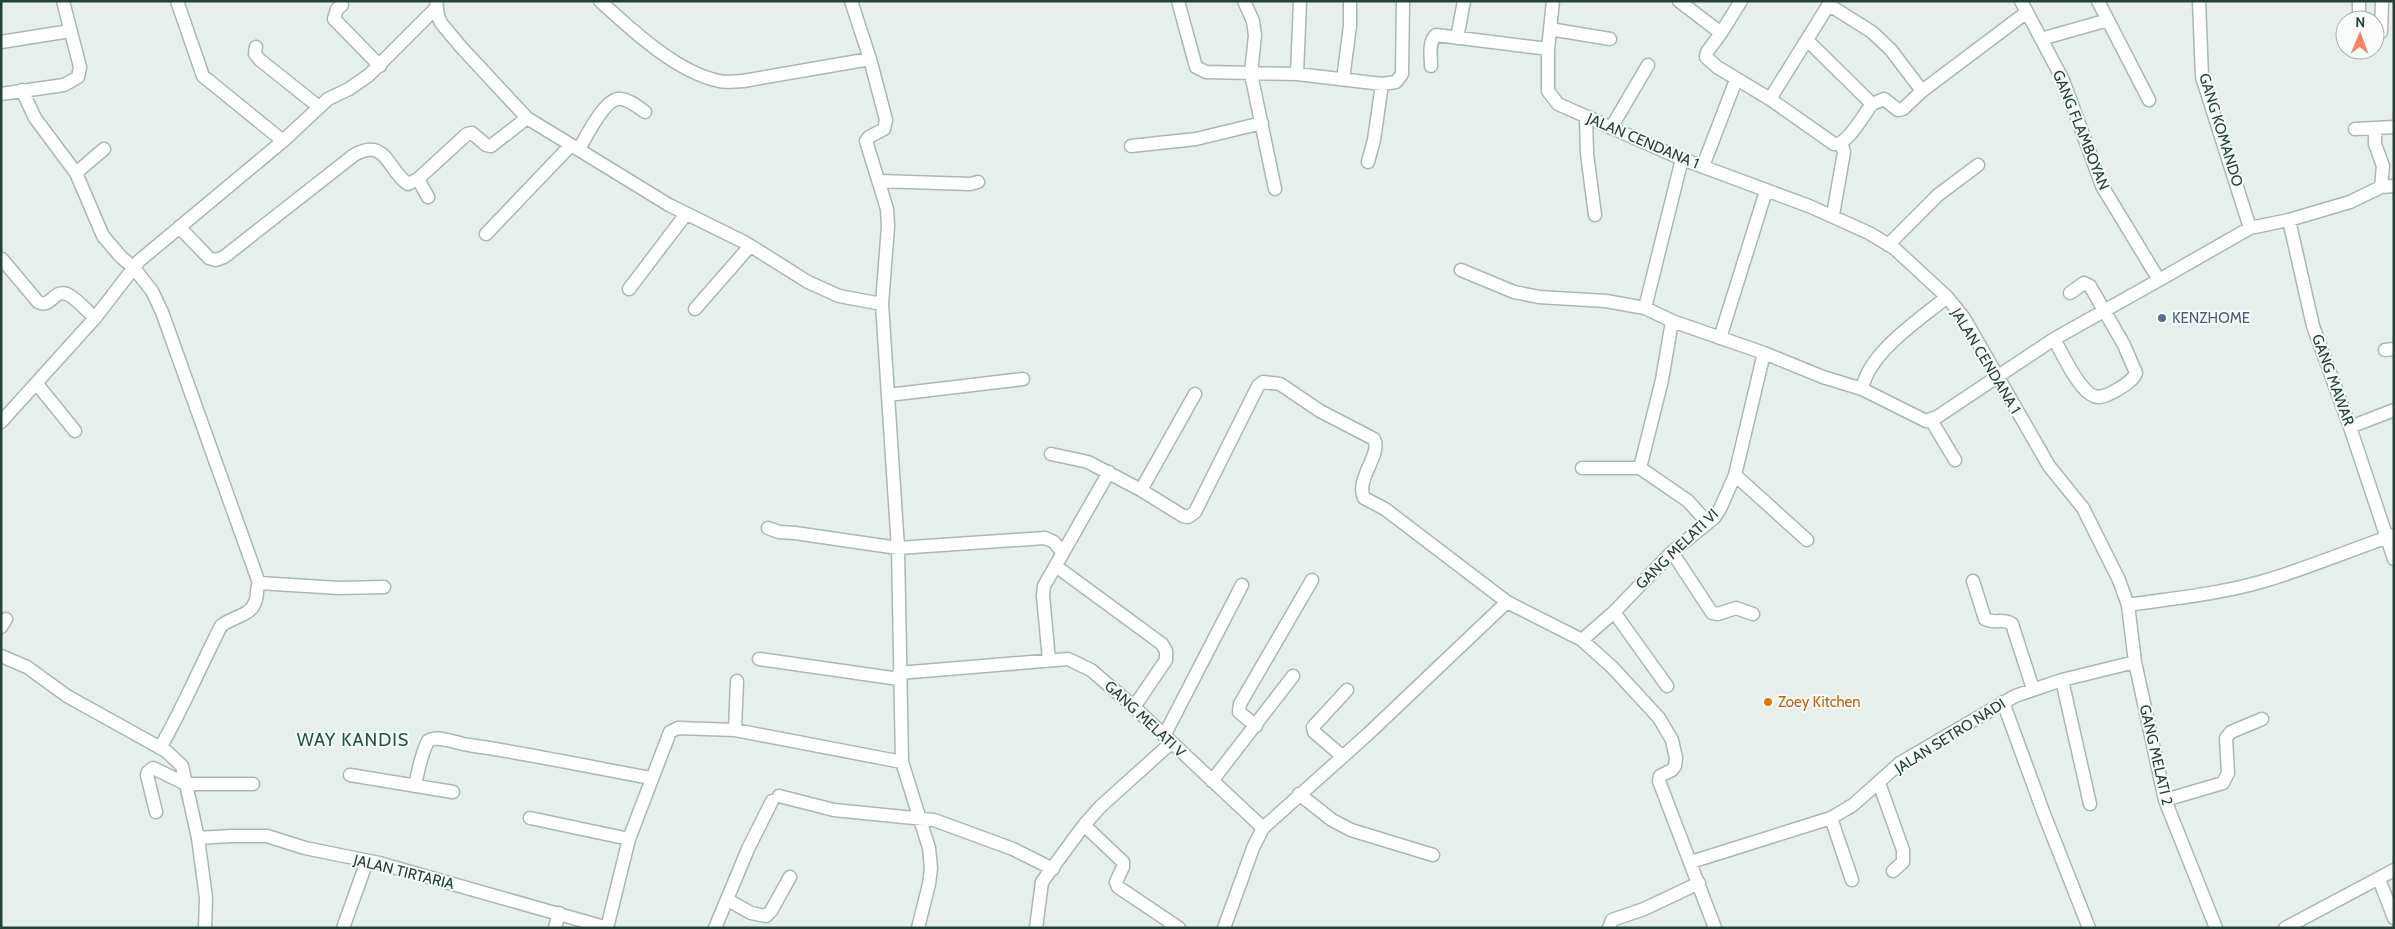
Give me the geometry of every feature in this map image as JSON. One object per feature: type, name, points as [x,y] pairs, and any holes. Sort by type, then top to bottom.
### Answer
[{"type":"street","points":[[1,94],[64,85],[78,77],[80,67],[63,1]]},
{"type":"street","points":[[177,1],[203,76],[283,142]]},
{"type":"street","points":[[600,1],[652,45],[679,64],[699,75],[721,82],[743,81],[870,59]]},
{"type":"street","points":[[851,1],[870,59],[886,120],[884,129],[869,137],[866,141],[887,209],[888,226],[882,304],[898,548],[902,762],[929,848],[930,868],[929,884],[918,928]]},
{"type":"street","points":[[1178,1],[1196,67],[1215,74],[1297,74],[1382,84],[1396,82],[1402,74],[1403,1]]},
{"type":"street","points":[[1244,1],[1253,21],[1255,35],[1251,74],[1275,188]]},
{"type":"street","points":[[1297,74],[1300,1]]},
{"type":"street","points":[[1343,79],[1350,1]]},
{"type":"street","points":[[1457,38],[1464,1]]},
{"type":"street","name":"JALAN CENDANA 1","points":[[1553,1],[1548,49],[1548,91],[1558,104],[1682,158],[1833,215],[1888,245],[1948,297],[1964,318],[2049,466],[2083,508],[2106,552],[2128,605]]},
{"type":"street","points":[[1679,1],[1721,33]]},
{"type":"street","points":[[1741,1],[1707,52],[1706,57],[1736,80],[1770,99],[1827,140],[1837,145],[1841,143],[1872,104],[1884,99],[1898,110],[1903,109],[2024,6]]},
{"type":"street","points":[[2098,1],[2149,100]]},
{"type":"street","name":"GANG KOMANDO","points":[[2199,1],[2202,77],[2250,228]]},
{"type":"street","points":[[1770,99],[1830,3],[1872,32],[1891,50],[1922,91]]},
{"type":"street","points":[[342,5],[337,9],[334,18],[380,66]]},
{"type":"street","points":[[1,422],[95,318],[147,254],[283,142],[328,99],[349,89],[380,66],[436,5]]},
{"type":"street","points":[[436,5],[441,23],[527,118],[686,214],[750,246],[808,282],[839,296],[882,304]]},
{"type":"street","name":"GANG FLAMBOYAN","points":[[2024,6],[2070,98],[2102,186],[2159,280]]},
{"type":"street","points":[[2041,39],[2108,20]]},
{"type":"street","points":[[1550,29],[1610,39]]},
{"type":"street","points":[[1,42],[70,31]]},
{"type":"street","points":[[1431,66],[1432,38],[1436,35],[1548,49]]},
{"type":"street","points":[[1807,40],[1872,104]]},
{"type":"street","points":[[256,47],[255,54],[260,60],[319,107]]},
{"type":"street","points":[[1611,128],[1648,66]]},
{"type":"street","points":[[1703,166],[1736,80]]},
{"type":"street","points":[[1368,162],[1374,140],[1382,84]]},
{"type":"street","points":[[22,90],[34,118],[76,173],[104,236],[121,257],[134,268],[152,291],[162,312],[259,583],[255,603],[250,611],[221,626],[189,688],[184,705],[160,748]]},
{"type":"street","points":[[486,234],[575,147],[603,110],[614,99],[620,98],[633,103],[645,112]]},
{"type":"street","points":[[1586,117],[1588,162],[1594,215]]},
{"type":"street","points":[[179,227],[210,258],[216,260],[224,257],[354,155],[369,149],[381,152],[402,180],[408,184],[418,179],[467,134],[472,133],[486,145],[491,146],[527,118]]},
{"type":"street","points":[[1131,146],[1196,139],[1262,123]]},
{"type":"street","points":[[2355,129],[2394,127]]},
{"type":"street","points":[[1461,270],[1514,292],[1539,296],[1606,301],[1645,308],[1672,321],[1764,353],[1823,377],[1862,389],[1919,420],[1932,420],[2054,339],[2250,228],[2289,220],[2350,202],[2387,186],[2383,166],[2375,144],[2376,128]]},
{"type":"street","points":[[1833,215],[1844,152],[1841,143]]},
{"type":"street","points":[[76,173],[104,148]]},
{"type":"street","points":[[1645,308],[1682,158]]},
{"type":"street","points":[[1888,245],[1938,195],[1978,165]]},
{"type":"street","points":[[418,179],[428,197]]},
{"type":"street","points":[[879,181],[970,184],[978,182]]},
{"type":"street","points":[[1720,338],[1766,191]]},
{"type":"street","points":[[629,289],[686,214]]},
{"type":"street","name":"GANG MAWAR","points":[[2289,220],[2313,326],[2332,384],[2390,536],[2394,559]]},
{"type":"street","points":[[695,309],[750,246]]},
{"type":"street","points":[[2,259],[38,302],[48,304],[54,296],[61,293],[68,294],[95,318]]},
{"type":"street","points":[[2054,339],[2086,391],[2094,397],[2104,396],[2118,389],[2134,377],[2136,373],[2106,311],[2087,283],[2084,283],[2070,293]]},
{"type":"street","points":[[1862,389],[1864,378],[1878,358],[1903,334],[1948,297]]},
{"type":"street","points":[[1640,468],[1662,380],[1672,321]]},
{"type":"street","name":"GANG MELATI VI","points":[[1582,640],[1614,612],[1672,552],[1714,518],[1720,509],[1735,475],[1764,353]]},
{"type":"street","points":[[888,394],[1023,379]]},
{"type":"street","points":[[1050,454],[1088,462],[1141,490],[1183,516],[1193,514],[1258,386],[1263,382],[1280,384],[1320,411],[1374,439],[1376,442],[1374,452],[1362,487],[1364,498],[1385,509],[1507,602],[1582,640],[1613,668],[1660,718],[1672,740],[1676,758],[1675,766],[1672,770],[1660,776],[1659,781],[1715,928]]},
{"type":"street","points":[[37,384],[74,431]]},
{"type":"street","points":[[1141,490],[1195,394]]},
{"type":"street","points":[[2350,427],[2394,410]]},
{"type":"street","points":[[1932,420],[1954,460]]},
{"type":"street","points":[[1582,468],[1640,468],[1688,501],[1707,522]]},
{"type":"street","points":[[1049,660],[1043,596],[1044,586],[1109,472]]},
{"type":"street","points":[[1735,475],[1807,540]]},
{"type":"street","points":[[768,528],[779,532],[898,548],[1045,538],[1054,542],[1063,552]]},
{"type":"street","points":[[2128,605],[2217,592],[2263,581],[2326,561],[2390,536]]},
{"type":"street","points":[[1672,552],[1712,613],[1718,614],[1732,608],[1753,614]]},
{"type":"street","points":[[1056,567],[1162,644],[1166,651],[1166,660],[1134,707]]},
{"type":"street","points":[[1256,726],[1239,712],[1240,704],[1312,580]]},
{"type":"street","points":[[1973,580],[1985,619],[1991,622],[2007,620],[2012,624],[2033,689]]},
{"type":"street","points":[[259,583],[339,588],[384,586]]},
{"type":"street","points":[[1036,928],[1042,882],[1084,825],[1167,740],[1242,585]]},
{"type":"street","points":[[1224,928],[1253,848],[1263,828],[1507,602]]},
{"type":"street","name":"GANG MELATI 2","points":[[2128,605],[2135,662],[2165,800],[2216,928]]},
{"type":"street","points":[[1614,612],[1667,686]]},
{"type":"street","points":[[1,656],[28,668],[67,696],[160,748],[174,757],[182,766],[198,838],[206,898],[205,928]]},
{"type":"street","name":"GANG MELATI V","points":[[759,659],[899,676],[1049,660],[1068,659],[1078,662],[1134,707],[1263,828]]},
{"type":"street","name":"JALAN SETRO NADI","points":[[1691,862],[1831,818],[1853,805],[1900,763],[2003,702],[2033,689],[2062,680],[2135,662]]},
{"type":"street","points":[[1212,781],[1293,676]]},
{"type":"street","points":[[2062,680],[2090,804]]},
{"type":"street","points":[[735,730],[737,681]]},
{"type":"street","points":[[1342,756],[1314,732],[1313,727],[1347,690]]},
{"type":"street","points":[[2003,702],[2044,814],[2090,928]]},
{"type":"street","points":[[2165,800],[2223,783],[2228,773],[2226,738],[2231,732],[2262,719]]},
{"type":"street","points":[[608,928],[629,839],[670,732],[678,728],[735,730],[902,762]]},
{"type":"street","points":[[415,786],[419,763],[425,747],[428,741],[436,738],[651,778]]},
{"type":"street","points":[[156,812],[148,775],[151,769],[158,768],[186,784],[253,784]]},
{"type":"street","points":[[350,775],[453,792]]},
{"type":"street","points":[[1879,783],[1903,850],[1903,862],[1893,871]]},
{"type":"street","points":[[1299,794],[1332,820],[1351,830],[1433,855]]},
{"type":"street","points":[[715,928],[748,849],[775,798],[834,810],[934,820],[1012,849],[1052,869]]},
{"type":"street","points":[[530,818],[629,839]]},
{"type":"street","points":[[1831,818],[1852,880]]},
{"type":"street","points":[[1084,825],[1123,862],[1123,867],[1116,882],[1118,887],[1179,928]]},
{"type":"street","name":"JALAN TIRTARIA","points":[[198,838],[267,836],[305,848],[367,861],[608,928]]},
{"type":"street","points":[[343,928],[367,861]]},
{"type":"street","points":[[2285,928],[2394,870]]},
{"type":"street","points":[[728,900],[751,913],[766,916],[771,911],[790,877]]},
{"type":"street","points":[[2379,879],[2394,918]]},
{"type":"street","points":[[1610,928],[1612,920],[1644,909],[1699,883]]},
{"type":"street","points":[[555,928],[559,913]]},
{"type":"place","name":"KENZHOME","points":[[2162,318]]},
{"type":"place","name":"Zoey Kitchen","points":[[1768,702]]},
{"type":"district","name":"WAY KANDIS","points":[[353,740]]}]
